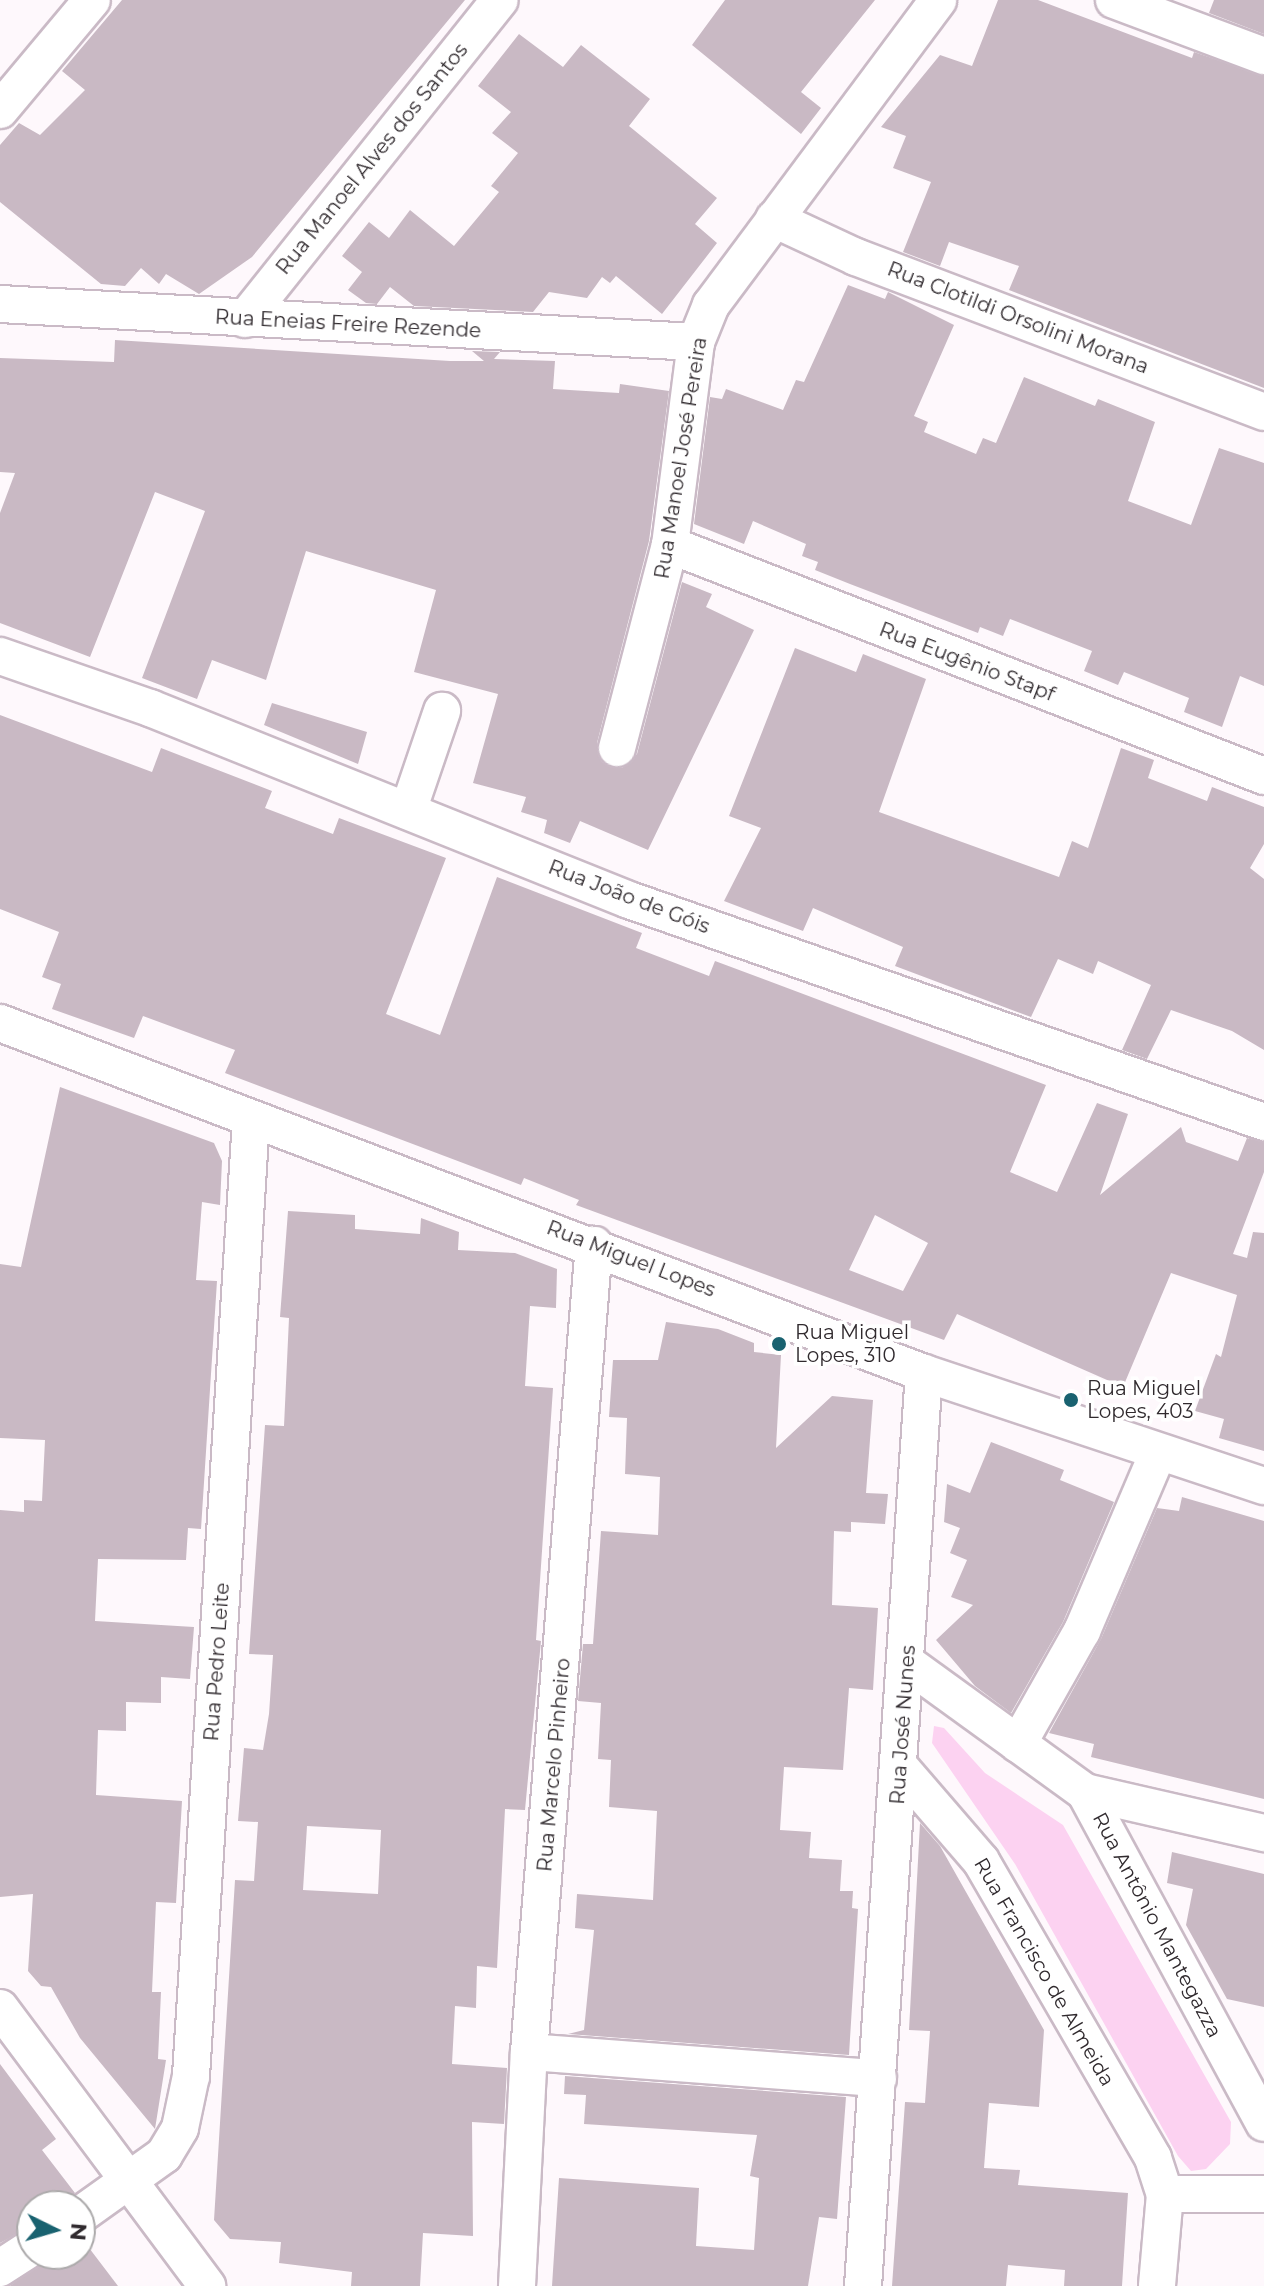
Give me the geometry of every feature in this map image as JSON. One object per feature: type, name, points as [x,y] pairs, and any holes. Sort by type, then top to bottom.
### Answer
[{"type":"street","points":[[0,110],[92,0]]},
{"type":"street","name":"Rua Manoel Alves dos Santos","points":[[245,319],[500,0]]},
{"type":"street","name":"Rua Manoel José Pereira","points":[[617,748],[670,545],[696,342],[727,280],[938,0]]},
{"type":"street","points":[[1114,0],[1264,56]]},
{"type":"street","name":"Rua Clotildi Orsolini Morana","points":[[774,219],[856,257],[1264,412]]},
{"type":"street","name":"Rua Eneias Freire Rezende","points":[[0,304],[696,342]]},
{"type":"street","name":"Rua Eugênio Stapf","points":[[670,545],[1264,776]]},
{"type":"street","name":"Rua João de Góis","points":[[0,656],[150,708],[644,905],[1264,1122]]},
{"type":"street","points":[[408,811],[442,711]]},
{"type":"street","name":"Rua Miguel Lopes","points":[[0,1023],[251,1120],[594,1245],[924,1373],[1157,1455],[1264,1486]]},
{"type":"street","name":"Rua Pedro Leite","points":[[96,2204],[164,2155],[180,2128],[191,2076],[251,1120]]},
{"type":"street","name":"Rua Marcelo Pinheiro","points":[[517,2286],[529,2052],[594,1245]]},
{"type":"street","name":"Rua José Nunes","points":[[863,2286],[908,1664],[924,1373]]},
{"type":"street","points":[[1018,1744],[1082,1631],[1157,1455]]},
{"type":"street","name":"Rua Antônio Mantegazza","points":[[908,1664],[1085,1792],[1264,2123]]},
{"type":"street","name":"Rua Francisco de Almeida","points":[[899,1766],[981,1861],[1153,2158],[1165,2194],[1157,2286]]},
{"type":"street","points":[[1085,1792],[1264,1833]]},
{"type":"street","points":[[0,2008],[207,2286]]},
{"type":"street","points":[[529,2052],[878,2078]]},
{"type":"street","points":[[1165,2194],[1264,2194]]},
{"type":"shaded area","points":[[934,1726],[944,1728],[985,1773],[1063,1825],[1231,2122],[1230,2144],[1206,2169],[1191,2171],[1178,2156],[1015,1864],[932,1743]]},
{"type":"building","points":[[122,0],[465,0],[252,257],[199,294],[166,274],[159,284],[141,268],[125,286],[101,284],[0,202],[0,145],[19,123],[40,135],[85,90],[62,71]]},
{"type":"building","points":[[725,0],[875,0],[801,92],[821,108],[801,134],[692,45]]},
{"type":"building","points":[[998,0],[1038,0],[1192,58],[1194,52],[1264,76],[1264,388],[1009,290],[1019,266],[949,242],[940,266],[903,252],[931,182],[893,168],[906,136],[881,127],[940,55],[972,66]]},
{"type":"building","points":[[1214,0],[1264,0],[1264,34],[1209,13]]},
{"type":"building","points":[[519,34],[563,67],[581,45],[650,99],[629,126],[717,198],[695,224],[717,243],[662,314],[616,276],[610,283],[602,277],[587,298],[549,292],[533,312],[414,306],[390,287],[377,304],[366,303],[348,290],[362,272],[342,256],[369,222],[389,238],[410,210],[454,246],[499,192],[491,186],[518,153],[492,133],[511,112],[478,86]]},
{"type":"building","points":[[848,285],[885,299],[888,292],[954,325],[914,416],[928,422],[924,432],[976,454],[983,438],[996,443],[1024,377],[1095,406],[1098,399],[1155,422],[1128,501],[1191,525],[1219,448],[1264,463],[1264,686],[1240,676],[1222,727],[1184,712],[1189,698],[1124,672],[1118,685],[1084,671],[1092,651],[1010,619],[1003,636],[980,627],[978,633],[815,570],[818,562],[802,556],[806,544],[753,521],[744,544],[694,524],[710,397],[722,399],[726,389],[783,410],[796,380],[804,382]]},
{"type":"building","points":[[115,340],[450,361],[484,361],[472,351],[500,352],[494,359],[555,361],[553,389],[619,393],[620,384],[669,391],[649,541],[597,743],[602,762],[622,768],[637,754],[682,582],[712,594],[706,607],[754,630],[648,850],[580,821],[570,843],[544,833],[547,820],[521,812],[526,797],[473,783],[498,694],[414,672],[436,590],[306,551],[266,680],[212,660],[197,699],[142,678],[205,511],[155,492],[90,657],[0,623],[0,513],[15,473],[0,472],[0,358],[114,362]]},
{"type":"building","points":[[795,648],[856,672],[863,654],[926,679],[879,812],[1059,877],[1072,841],[1088,848],[1121,748],[1154,760],[1148,778],[1207,801],[1212,787],[1264,807],[1264,844],[1250,868],[1264,879],[1264,1050],[1232,1031],[1171,1010],[1147,1059],[1122,1050],[1151,985],[1098,961],[1093,974],[1058,959],[1031,1017],[895,966],[903,947],[813,908],[803,931],[724,901],[761,828],[729,816]]},
{"type":"building","points":[[272,703],[367,732],[358,764],[264,725]]},
{"type":"building","points":[[0,715],[152,772],[161,748],[272,791],[265,808],[333,834],[339,818],[446,858],[386,1014],[440,1035],[497,877],[642,933],[636,948],[709,976],[715,961],[1046,1085],[1010,1172],[1057,1192],[1097,1103],[1128,1114],[1100,1195],[1181,1127],[1186,1142],[1238,1161],[1247,1138],[1264,1142],[1264,1172],[1233,1254],[1247,1258],[1253,1232],[1264,1233],[1264,1451],[1219,1438],[1224,1419],[1195,1411],[1216,1354],[1221,1357],[1237,1295],[1171,1273],[1123,1387],[957,1314],[944,1340],[576,1205],[579,1200],[524,1178],[521,1185],[225,1073],[235,1050],[143,1016],[134,1038],[52,1009],[61,984],[42,977],[59,932],[0,909]],"holes":[[[875,1215],[928,1243],[903,1291],[849,1270]]]},
{"type":"building","points":[[60,1087],[214,1143],[222,1161],[220,1205],[202,1202],[196,1280],[217,1281],[201,1529],[188,1528],[186,1560],[98,1559],[95,1621],[194,1627],[190,1679],[161,1677],[161,1703],[126,1702],[126,1731],[98,1730],[96,1795],[182,1801],[176,1903],[156,1902],[152,1992],[161,1992],[158,2059],[166,2060],[155,2129],[80,2038],[51,1987],[41,1986],[28,1971],[33,1894],[0,1897],[0,1510],[24,1512],[24,1500],[42,1501],[45,1440],[0,1438],[0,1264],[21,1267]]},
{"type":"building","points":[[288,1211],[355,1215],[355,1229],[420,1234],[421,1218],[459,1232],[458,1250],[515,1253],[557,1269],[556,1308],[530,1306],[525,1386],[553,1388],[536,1640],[541,1641],[525,1810],[505,1809],[497,1968],[477,1966],[476,2008],[455,2006],[452,2064],[507,2068],[504,2124],[472,2122],[473,2236],[423,2233],[420,2286],[351,2286],[352,2272],[279,2263],[281,2242],[230,2239],[214,2220],[235,1880],[254,1881],[258,1822],[238,1821],[244,1748],[263,1750],[269,1714],[273,1655],[249,1654],[265,1425],[284,1426],[289,1318],[280,1317]],"holes":[[[307,1826],[381,1830],[378,1894],[303,1890]]]},
{"type":"building","points":[[666,1322],[718,1329],[754,1343],[754,1352],[781,1355],[776,1448],[832,1396],[873,1400],[866,1493],[888,1494],[885,1524],[851,1522],[851,1532],[834,1531],[832,1605],[878,1608],[873,1690],[849,1688],[843,1770],[784,1767],[780,1830],[811,1832],[809,1858],[842,1860],[840,1891],[853,1891],[852,1908],[858,1909],[849,2055],[568,2034],[584,2030],[594,1930],[575,1928],[577,1894],[653,1900],[657,1811],[609,1807],[611,1760],[598,1759],[601,1703],[578,1701],[583,1644],[593,1644],[601,1531],[658,1535],[660,1477],[625,1474],[627,1418],[609,1417],[613,1360],[658,1360]]},
{"type":"building","points":[[991,1442],[1064,1470],[1060,1480],[1114,1502],[1063,1622],[1011,1713],[975,1686],[936,1640],[973,1605],[951,1597],[967,1560],[950,1553],[960,1528],[944,1522],[947,1484],[970,1493]]},
{"type":"building","points":[[1182,1497],[1264,1521],[1264,1799],[1091,1757],[1094,1744],[1049,1733],[1101,1639],[1157,1508],[1179,1511]]},
{"type":"building","points":[[920,1823],[940,1846],[1044,2030],[1039,2107],[989,2103],[984,2168],[1020,2170],[1018,2185],[1128,2193],[1122,2286],[1064,2286],[1065,2270],[1008,2265],[1006,2286],[892,2286],[905,2102],[925,2103],[930,2031],[909,2030]]},
{"type":"building","points":[[1172,1852],[1264,1874],[1264,2007],[1227,1999],[1186,1925],[1193,1889],[1167,1883]]},
{"type":"building","points":[[0,2064],[56,2139],[42,2150],[73,2190],[16,2190],[16,2234],[0,2243]]},
{"type":"building","points":[[565,2076],[846,2097],[837,2219],[819,2217],[808,2286],[552,2286],[559,2178],[699,2188],[696,2246],[754,2250],[759,2178],[750,2176],[757,2135],[584,2124],[586,2095],[564,2094]]},
{"type":"building","points":[[96,2257],[118,2286],[10,2286],[30,2270],[96,2270]]},
{"type":"place","name":"Rua Miguel Lopes, 310","points":[[779,1344]]},
{"type":"place","name":"Rua Miguel Lopes, 403","points":[[1071,1400]]}]
